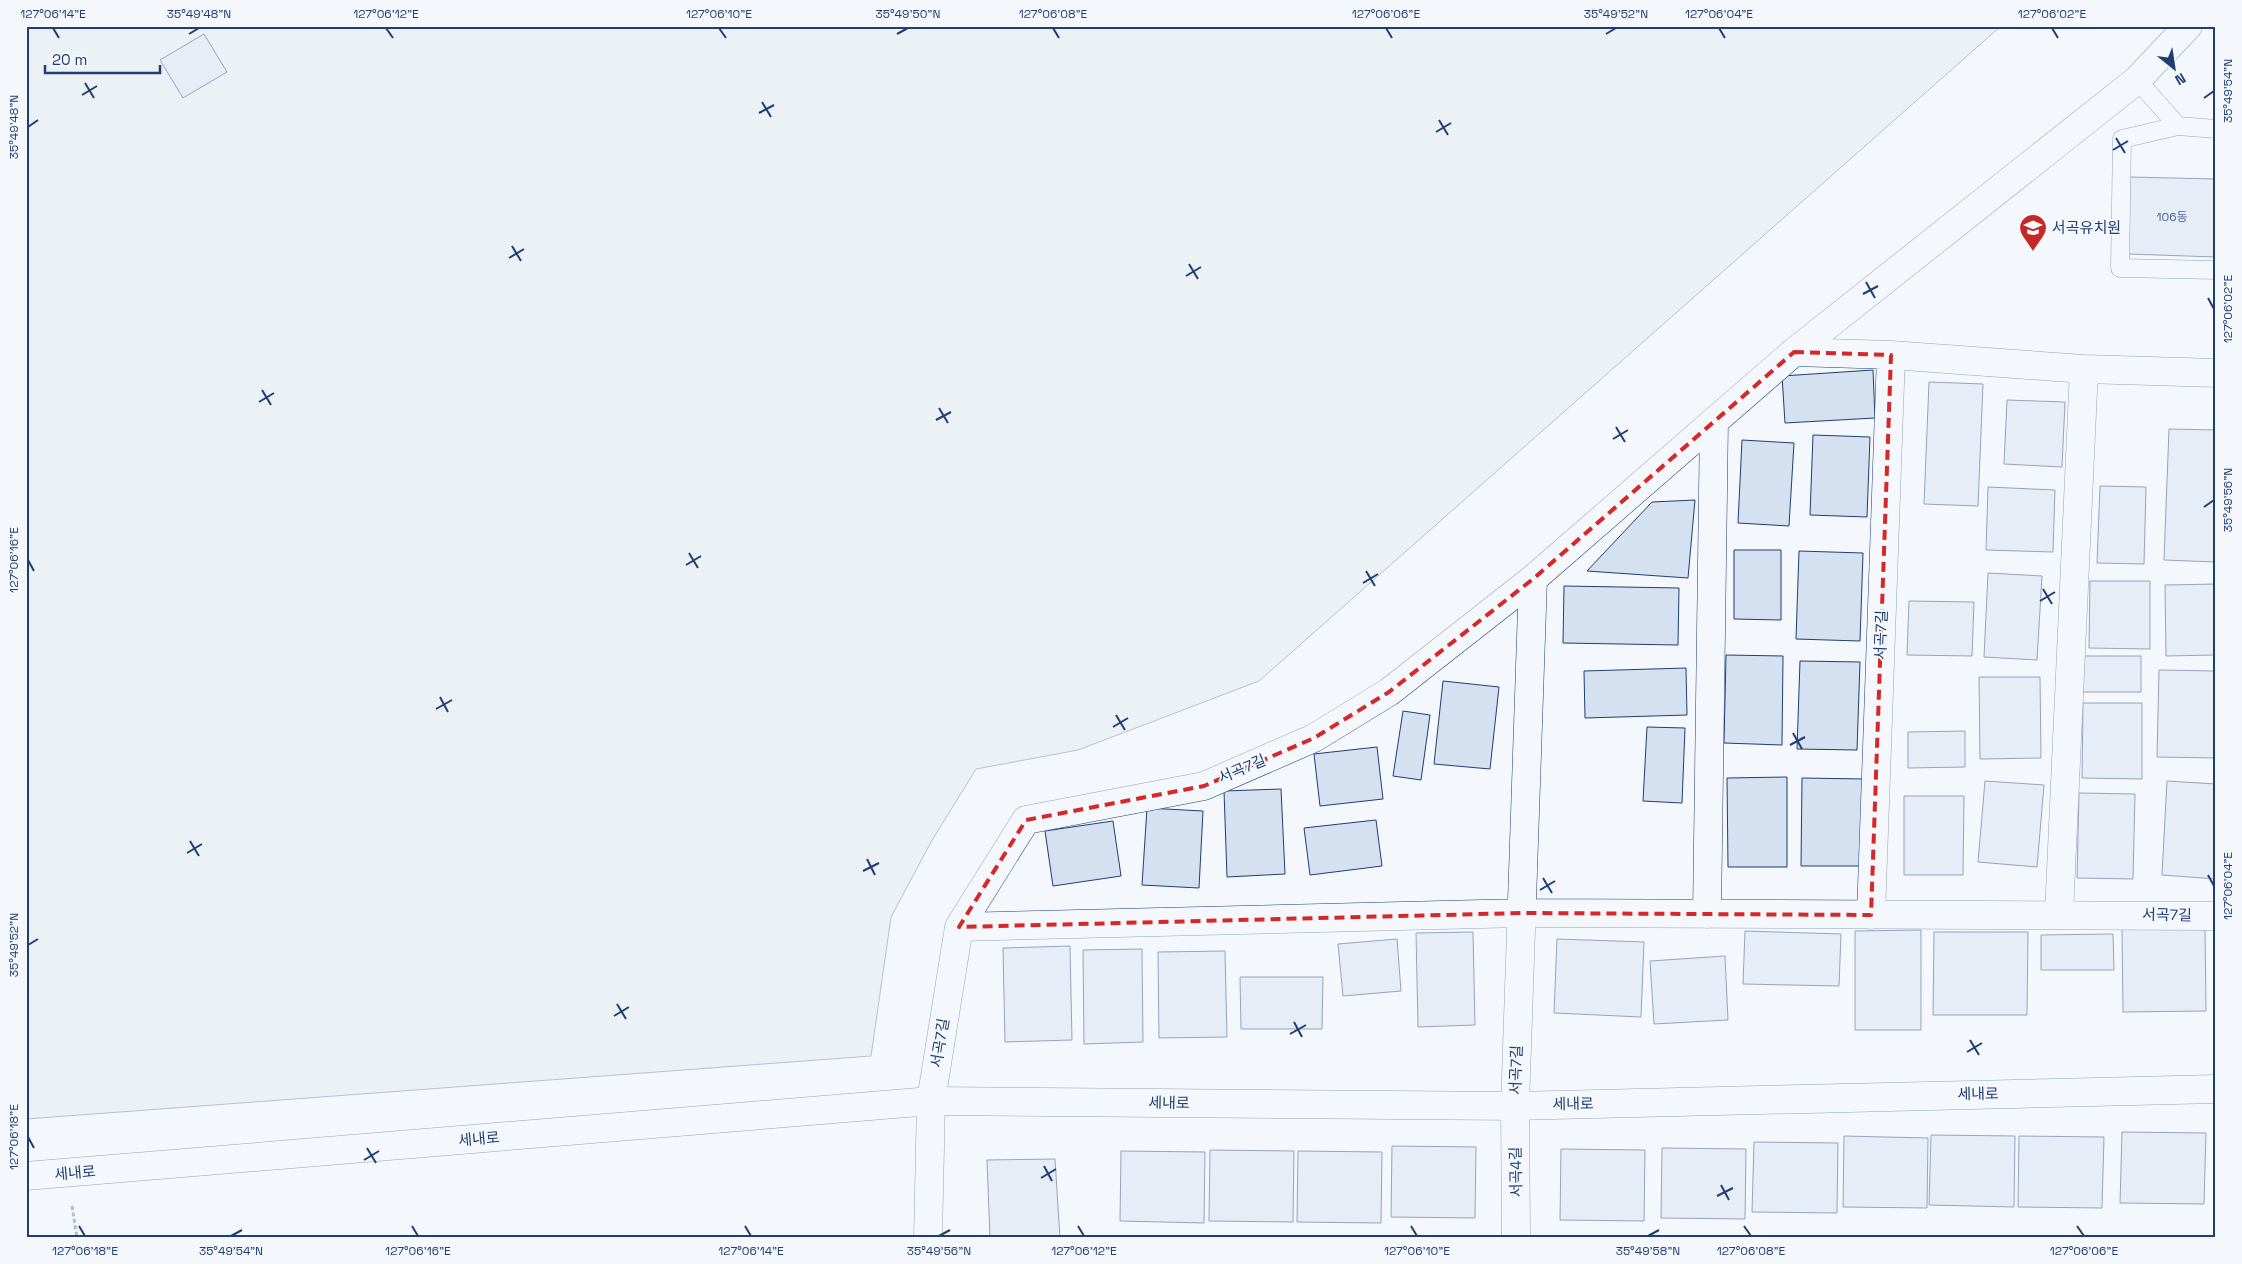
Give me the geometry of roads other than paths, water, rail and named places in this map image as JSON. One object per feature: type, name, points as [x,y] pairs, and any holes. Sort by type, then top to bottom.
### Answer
[{"type":"street","name":"서곡7길","points":[[931,1100],[959,927],[1026,820],[1204,786],[1314,738],[1389,692],[1533,580],[1794,352],[2137,80],[2188,26]]},
{"type":"street","points":[[1794,352],[1891,355],[2084,369],[2216,373]]},
{"type":"street","name":"서곡7길","points":[[1871,915],[1891,355]]},
{"type":"street","points":[[2059,914],[2084,369]]},
{"type":"street","points":[[1707,914],[1714,422]]},
{"type":"street","name":"서곡7길","points":[[1515,1106],[1533,580]]},
{"type":"street","name":"서곡7길","points":[[959,927],[1522,914],[2059,914],[2216,916]]},
{"type":"street","name":"세내로","points":[[26,1176],[931,1100],[1515,1106],[2216,1089]]},
{"type":"street","points":[[928,1238],[931,1100]]},
{"type":"street","name":"서곡4길","points":[[1515,1106],[1516,1238],[1521,1238]]},
{"type":"lane","points":[[2137,80],[2178,126]]},
{"type":"lane","points":[[2216,129],[2178,126],[2122,139],[2120,268],[2216,270]]},
{"type":"place","name":"서곡유치원","points":[[2033,252]]}]
